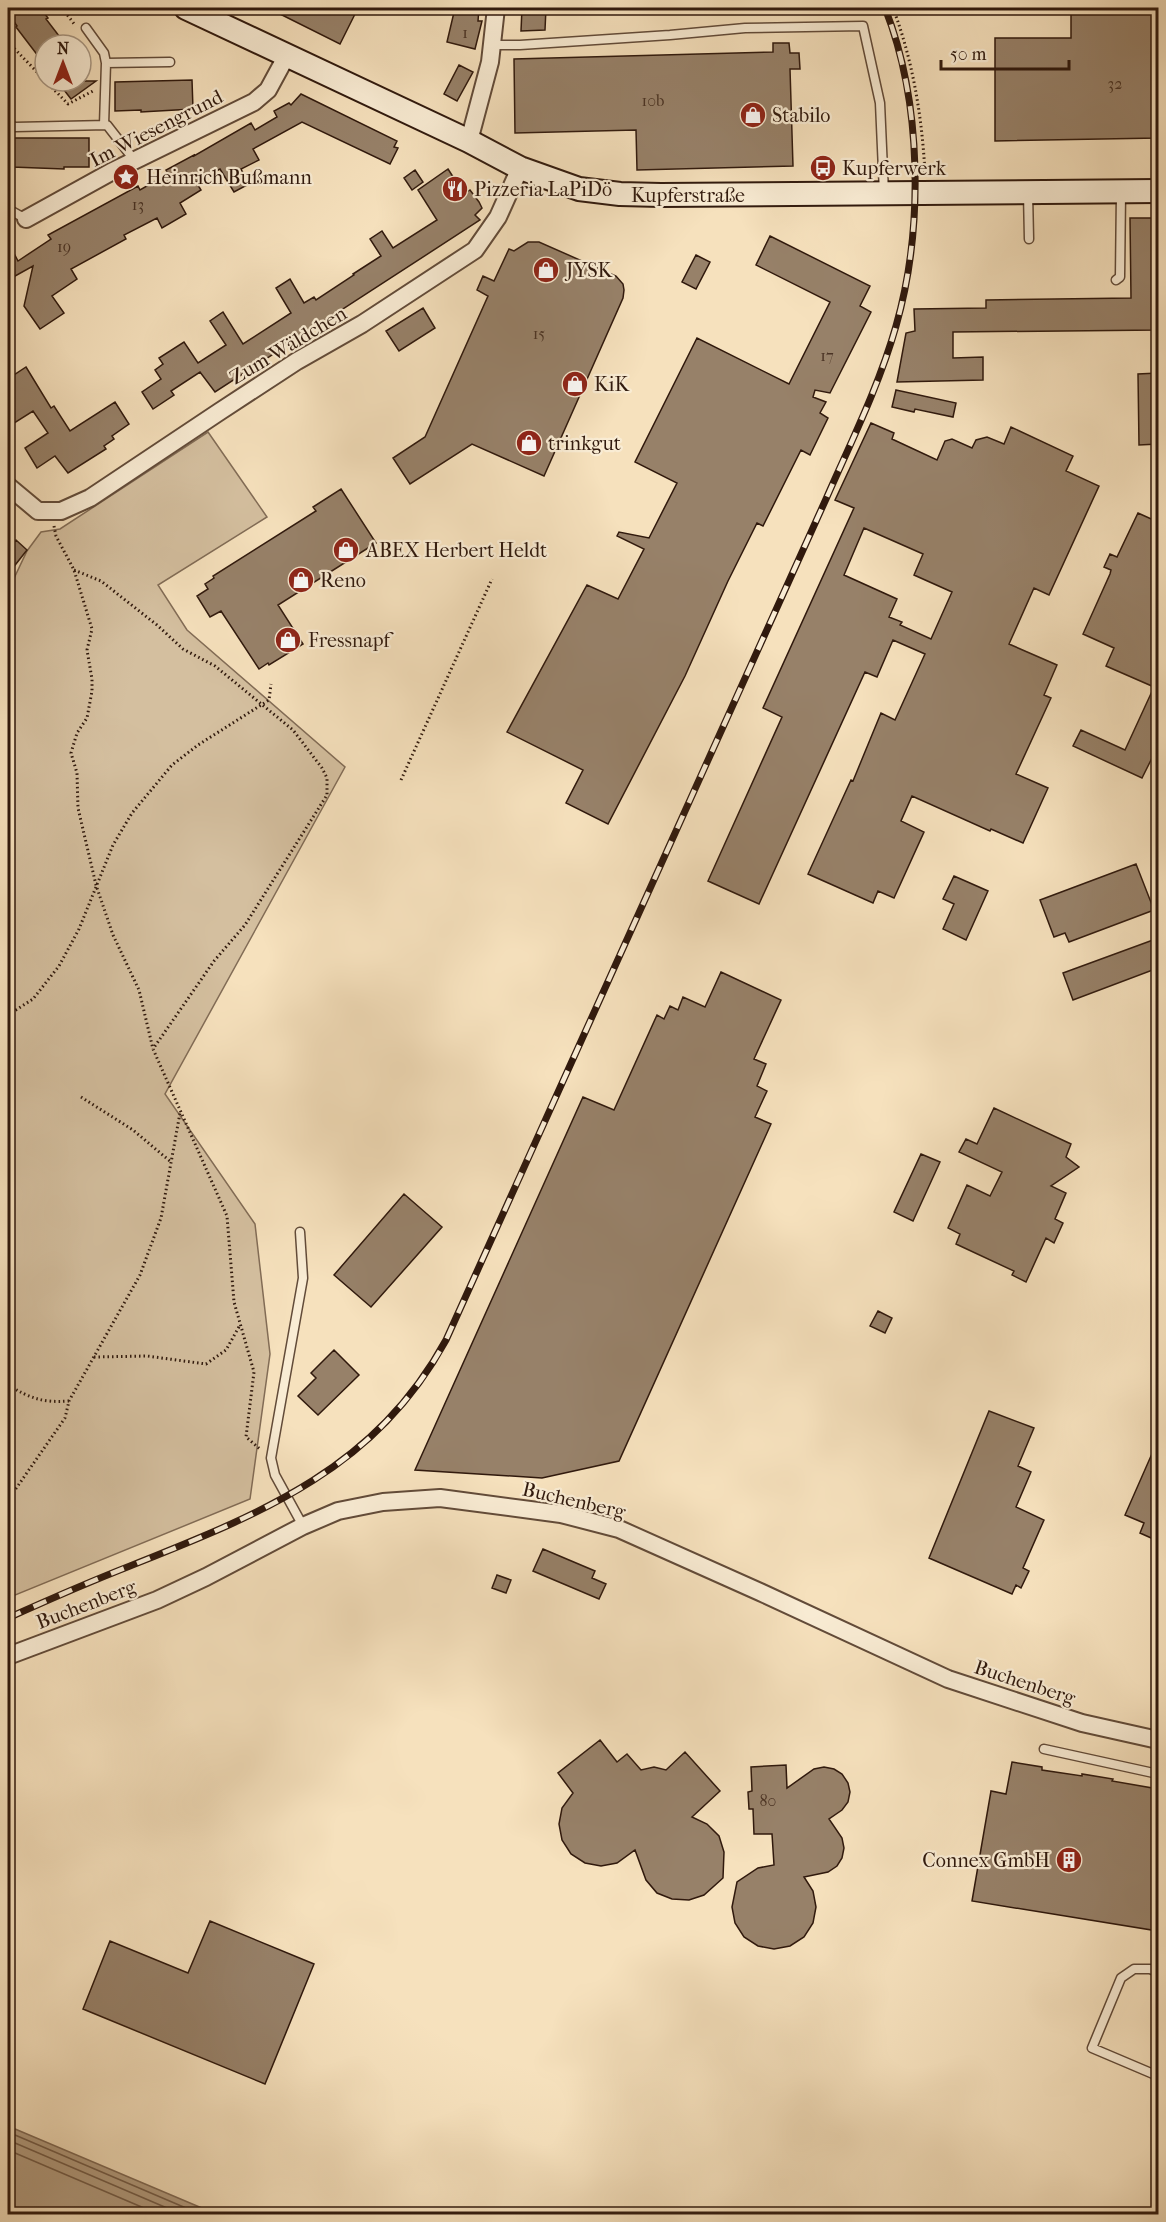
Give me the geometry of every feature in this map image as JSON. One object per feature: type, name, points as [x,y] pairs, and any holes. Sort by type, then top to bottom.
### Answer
[{"type":"street","name":"Kupferstraße","points":[[186,8],[469,141],[520,168],[579,189],[620,194],[1158,191]]},
{"type":"street","points":[[469,141],[493,45],[496,8]]},
{"type":"street","name":"Im Wiesengrund","points":[[26,219],[135,161],[254,102],[268,90],[287,55]]},
{"type":"street","name":"Zum Wäldchen","points":[[44,512],[61,511],[90,498],[297,361],[362,324],[475,250],[498,218],[520,168]]},
{"type":"street","points":[[8,486],[44,512]]},
{"type":"street","name":"Buchenberg","points":[[8,1656],[157,1600],[303,1526],[338,1511],[383,1502],[440,1498],[561,1514],[619,1529],[948,1680],[1082,1723],[1158,1740]]},
{"type":"lane","points":[[493,45],[520,45],[745,28],[863,26],[879,103],[884,193]]},
{"type":"lane","points":[[86,28],[104,53],[106,63],[104,124]]},
{"type":"lane","points":[[106,63],[170,62]]},
{"type":"lane","points":[[8,124],[15,127],[104,124],[109,127],[135,161]]},
{"type":"lane","points":[[1116,280],[1120,277],[1121,191]]},
{"type":"lane","points":[[1028,192],[1029,239]]},
{"type":"lane","points":[[8,209],[26,219]]},
{"type":"lane","points":[[300,1232],[303,1278],[271,1458],[275,1475],[303,1526]]},
{"type":"lane","points":[[1044,1749],[1158,1773]]},
{"type":"lane","points":[[1158,1972],[1150,1969],[1134,1969],[1121,1978],[1092,2048],[1158,2076]]},
{"type":"path","points":[[62,8],[75,26]]},
{"type":"path","points":[[893,8],[901,29],[918,106],[926,193]]},
{"type":"path","points":[[8,42],[68,104],[98,88]]},
{"type":"path","points":[[8,174],[8,180]]},
{"type":"path","points":[[44,512],[74,570],[92,629],[87,650],[92,692],[87,718],[77,733],[71,753],[77,773],[78,808],[96,885],[113,935],[139,990],[153,1049],[227,1216],[234,1302],[254,1371],[246,1437],[271,1458]]},
{"type":"path","points":[[74,570],[101,581],[157,625],[183,649],[215,666],[238,684],[293,730],[317,760],[327,778],[327,795],[245,925],[214,961],[153,1049]]},
{"type":"path","points":[[401,780],[492,579]]},
{"type":"path","points":[[8,1016],[33,999],[59,966],[79,929],[113,845],[132,813],[172,765],[198,745],[269,700],[271,684]]},
{"type":"path","points":[[81,1097],[133,1130],[171,1162]]},
{"type":"path","points":[[8,1500],[65,1418],[69,1401],[140,1275],[161,1218],[181,1111]]},
{"type":"path","points":[[93,1357],[147,1356],[206,1364],[226,1350],[240,1325]]},
{"type":"path","points":[[8,1385],[31,1399],[50,1402],[69,1401]]},
{"type":"shaded area","points":[[208,432],[267,517],[158,585],[187,630],[345,767],[165,1094],[255,1224],[270,1354],[250,1499],[8,1598],[8,591],[27,551],[41,532],[60,529]]},
{"type":"water","points":[[8,2126],[216,2214],[8,2214]]},
{"type":"building","points":[[8,8],[40,8],[57,33],[33,33],[33,49],[8,13]]},
{"type":"building","points":[[268,8],[358,8],[340,44]]},
{"type":"building","points":[[455,8],[479,8],[478,21],[482,21],[475,49],[447,42]]},
{"type":"building","points":[[522,8],[546,8],[545,30],[521,31]]},
{"type":"building","points":[[1071,8],[1158,8],[1158,138],[995,141],[995,38],[1071,38]]},
{"type":"building","points":[[773,43],[789,43],[790,53],[799,53],[800,69],[790,69],[793,166],[637,170],[636,130],[515,133],[514,59],[773,52]]},
{"type":"building","points":[[459,65],[473,72],[457,101],[444,94]]},
{"type":"building","points":[[192,80],[193,109],[115,111],[115,82]]},
{"type":"building","points":[[66,93],[79,93],[71,99]]},
{"type":"building","points":[[301,94],[397,141],[394,147],[398,148],[390,164],[302,122],[253,149],[259,160],[241,169],[249,184],[234,192],[220,169],[196,182],[201,190],[180,203],[186,214],[162,228],[157,218],[124,235],[126,239],[71,269],[77,279],[52,296],[64,313],[40,329],[24,306],[33,266],[8,280],[8,242],[18,261],[51,239],[48,235],[138,186],[140,190],[168,174],[166,170],[251,123],[255,130],[277,117],[274,111],[289,103],[291,105]]},
{"type":"building","points":[[12,138],[89,138],[89,167],[64,167],[64,169],[12,167]]},
{"type":"building","points":[[448,169],[464,194],[470,190],[479,202],[482,208],[475,215],[480,220],[215,392],[200,372],[171,391],[174,395],[153,409],[142,392],[161,379],[155,370],[163,364],[159,358],[184,342],[198,363],[226,345],[210,321],[223,312],[243,344],[291,313],[276,288],[290,279],[304,303],[314,297],[316,300],[381,256],[370,239],[382,231],[393,248],[437,220],[418,190]]},
{"type":"building","points":[[415,170],[423,182],[412,190],[404,178]]},
{"type":"building","points":[[1130,218],[1158,218],[1158,330],[953,332],[953,358],[983,357],[983,380],[897,382],[906,333],[915,331],[914,309],[986,308],[986,300],[1131,298]]},
{"type":"building","points":[[770,236],[870,286],[860,306],[871,312],[830,393],[815,390],[813,397],[826,402],[820,413],[828,418],[810,455],[801,450],[763,526],[757,523],[685,676],[608,824],[566,803],[583,770],[507,732],[587,585],[618,599],[644,549],[617,536],[619,532],[649,538],[677,483],[635,462],[697,338],[789,384],[830,302],[756,265]]},
{"type":"building","points":[[528,242],[539,242],[616,276],[623,284],[624,290],[623,298],[544,476],[472,444],[410,484],[393,458],[425,437],[488,296],[477,290],[483,276],[494,281],[509,249],[514,251]]},
{"type":"building","points":[[696,255],[710,262],[696,289],[682,282]]},
{"type":"building","points":[[423,308],[435,328],[399,351],[386,331]]},
{"type":"building","points":[[26,367],[51,408],[54,406],[70,431],[115,402],[129,424],[112,436],[114,439],[104,446],[106,449],[68,473],[55,456],[37,468],[25,448],[48,433],[33,411],[8,427],[8,379]]},
{"type":"building","points":[[1158,373],[1158,444],[1139,445],[1138,374]]},
{"type":"building","points":[[896,390],[956,403],[953,417],[892,407]]},
{"type":"building","points":[[871,423],[894,433],[892,439],[937,460],[945,441],[952,439],[972,448],[976,440],[987,437],[1004,444],[1011,427],[1073,456],[1066,471],[1099,486],[1049,595],[1034,588],[1009,644],[1057,665],[1044,695],[1051,698],[1016,774],[1048,788],[1023,843],[991,829],[990,831],[912,796],[901,821],[924,832],[894,898],[878,891],[873,903],[808,874],[851,780],[853,781],[881,713],[895,720],[925,654],[893,640],[877,677],[865,672],[759,904],[708,881],[782,717],[763,708],[854,508],[835,500]],"holes":[[[864,528],[923,554],[914,575],[952,592],[931,639],[900,625],[902,622],[889,617],[897,599],[844,575]]]},
{"type":"building","points":[[341,489],[376,543],[278,605],[303,644],[259,669],[221,611],[210,617],[197,596],[208,589],[205,584],[214,578],[213,576],[316,511],[313,507]]},
{"type":"building","points":[[1138,513],[1158,522],[1158,754],[1155,752],[1142,778],[1073,746],[1081,730],[1125,750],[1154,687],[1106,666],[1114,648],[1083,634],[1110,574],[1111,570],[1104,567],[1110,554],[1117,557]]},
{"type":"building","points":[[16,540],[27,550],[8,574],[8,550]]},
{"type":"building","points":[[1136,864],[1154,910],[1069,942],[1065,933],[1054,937],[1040,900]]},
{"type":"building","points":[[954,876],[988,891],[966,940],[943,929],[954,904],[943,899]]},
{"type":"building","points":[[1153,940],[1158,954],[1158,968],[1073,1000],[1063,973]]},
{"type":"building","points":[[721,972],[781,1000],[754,1059],[766,1064],[757,1086],[767,1091],[755,1117],[771,1124],[619,1461],[542,1478],[415,1470],[583,1097],[614,1110],[657,1015],[664,1019],[670,1006],[678,1010],[683,997],[705,1007]]},
{"type":"building","points":[[994,1108],[1071,1144],[1066,1157],[1079,1167],[1051,1186],[1066,1193],[1055,1219],[1063,1223],[1054,1243],[1046,1238],[1026,1282],[1012,1275],[1014,1271],[956,1244],[960,1234],[948,1228],[967,1185],[990,1196],[1002,1172],[959,1152],[966,1139],[977,1144]]},
{"type":"building","points":[[921,1154],[940,1162],[913,1221],[894,1212]]},
{"type":"building","points":[[404,1194],[442,1227],[371,1307],[334,1275]]},
{"type":"building","points":[[878,1311],[892,1318],[885,1333],[870,1326]]},
{"type":"building","points":[[334,1350],[359,1375],[318,1415],[298,1396],[316,1378],[311,1373]]},
{"type":"building","points":[[989,1411],[1034,1428],[1018,1466],[1031,1472],[1016,1507],[1044,1520],[1023,1568],[1029,1571],[1021,1588],[1016,1585],[1012,1594],[929,1558]]},
{"type":"building","points":[[1158,1440],[1158,1541],[1140,1533],[1144,1523],[1125,1515]]},
{"type":"building","points":[[543,1549],[595,1571],[592,1578],[606,1584],[599,1599],[533,1571]]},
{"type":"building","points":[[497,1575],[511,1580],[506,1593],[492,1588]]},
{"type":"building","points":[[600,1740],[617,1762],[627,1754],[641,1770],[654,1767],[666,1770],[685,1752],[720,1791],[692,1817],[707,1824],[719,1836],[724,1852],[723,1878],[704,1895],[689,1900],[672,1899],[657,1893],[646,1880],[635,1850],[617,1863],[601,1866],[585,1863],[571,1854],[562,1840],[559,1824],[562,1808],[573,1793],[558,1773]]},
{"type":"building","name":"Connex GmbH","points":[[1012,1762],[1042,1767],[1042,1770],[1113,1779],[1112,1781],[1158,1789],[1158,1931],[972,1901],[991,1791],[1006,1794]]},
{"type":"building","points":[[786,1765],[787,1788],[814,1769],[824,1767],[842,1774],[848,1783],[850,1792],[848,1802],[842,1810],[829,1819],[842,1838],[844,1848],[842,1858],[837,1866],[828,1872],[804,1877],[813,1891],[816,1907],[813,1923],[804,1937],[790,1946],[774,1949],[758,1946],[744,1937],[735,1923],[732,1907],[737,1882],[758,1868],[774,1865],[772,1834],[754,1834],[753,1809],[749,1809],[748,1792],[752,1791],[751,1767]]},
{"type":"building","points":[[210,1921],[314,1964],[265,2084],[83,2009],[110,1941],[188,1973]]},
{"type":"railway","points":[[8,1618],[224,1527],[310,1482],[349,1455],[385,1423],[417,1385],[446,1340],[855,435],[889,348],[905,288],[911,248],[915,207],[915,166],[906,84],[885,8]]},
{"type":"place","name":"Stabilo","points":[[753,115]]},
{"type":"place","name":"Kupferwerk","points":[[823,168]]},
{"type":"place","name":"Heinrich Bußmann","points":[[126,177]]},
{"type":"place","name":"Pizzeria LaPiDö","points":[[455,189]]},
{"type":"place","name":"JYSK","points":[[546,270]]},
{"type":"place","name":"KiK","points":[[575,384]]},
{"type":"place","name":"trinkgut","points":[[529,443]]},
{"type":"place","name":"ABEX Herbert Heldt","points":[[346,550]]},
{"type":"place","name":"Reno","points":[[301,580]]},
{"type":"place","name":"Fressnapf","points":[[288,640]]},
{"type":"place","name":"Connex GmbH","points":[[1069,1860]]}]
